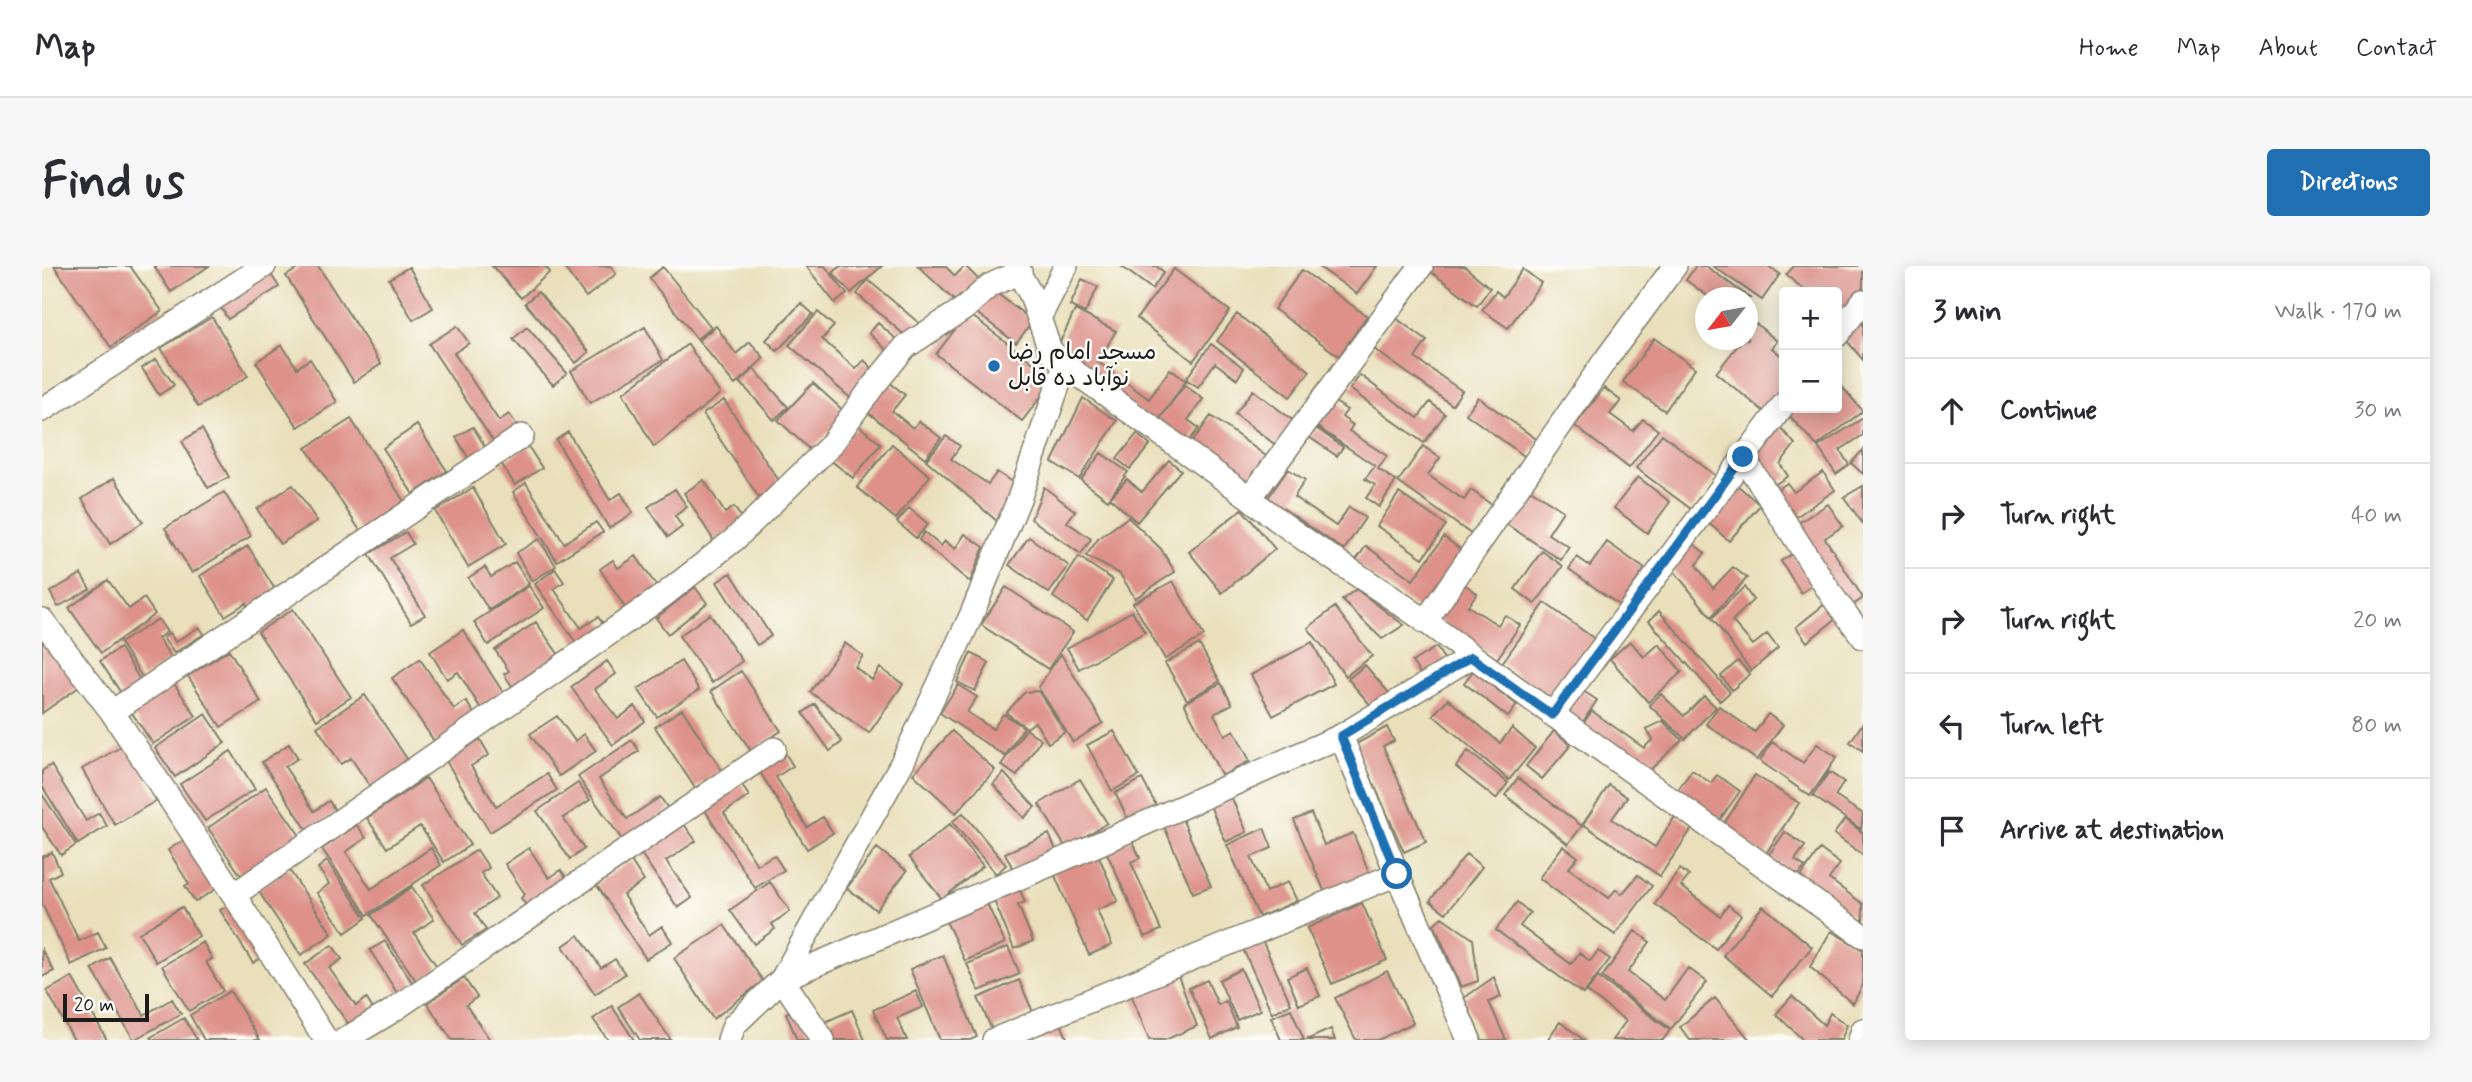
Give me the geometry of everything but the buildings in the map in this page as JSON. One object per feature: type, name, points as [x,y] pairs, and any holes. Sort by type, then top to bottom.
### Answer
[{"type":"street","points":[[42,410],[264,266]]},
{"type":"street","points":[[1039,318],[1066,266]]},
{"type":"street","points":[[1250,498],[1421,266]]},
{"type":"street","points":[[1425,621],[1604,362],[1675,266]]},
{"type":"street","points":[[234,895],[664,595],[735,539],[830,446],[873,386],[905,348],[965,308],[989,286],[1017,269],[1050,350],[1065,365],[1250,498],[1278,522],[1425,621],[1471,657],[1863,936]]},
{"type":"street","points":[[1842,328],[1863,301]]},
{"type":"street","points":[[729,1040],[734,1025],[782,979],[902,763],[971,616],[1019,499],[1065,365]]},
{"type":"street","points":[[1552,715],[1779,410]]},
{"type":"street","points":[[113,712],[522,436]]},
{"type":"street","points":[[1743,457],[1833,597],[1863,636]]},
{"type":"street","points":[[42,621],[113,712],[326,1040]]},
{"type":"street","points":[[782,979],[1104,842],[1341,736],[1471,657]]},
{"type":"street","points":[[1341,736],[1469,1040]]},
{"type":"street","points":[[344,1040],[389,1013],[774,749]]},
{"type":"street","points":[[994,1040],[1397,874]]},
{"type":"street","points":[[782,979],[823,1040]]},
{"type":"street","points":[[1860,1040],[1863,1030]]},
{"type":"place","name":"مسجد امام رضا نوآباد ده قابل","points":[[994,366]]},
{"type":"route","points":[[1397,874],[1341,736],[1471,657],[1552,715],[1743,457]]}]
